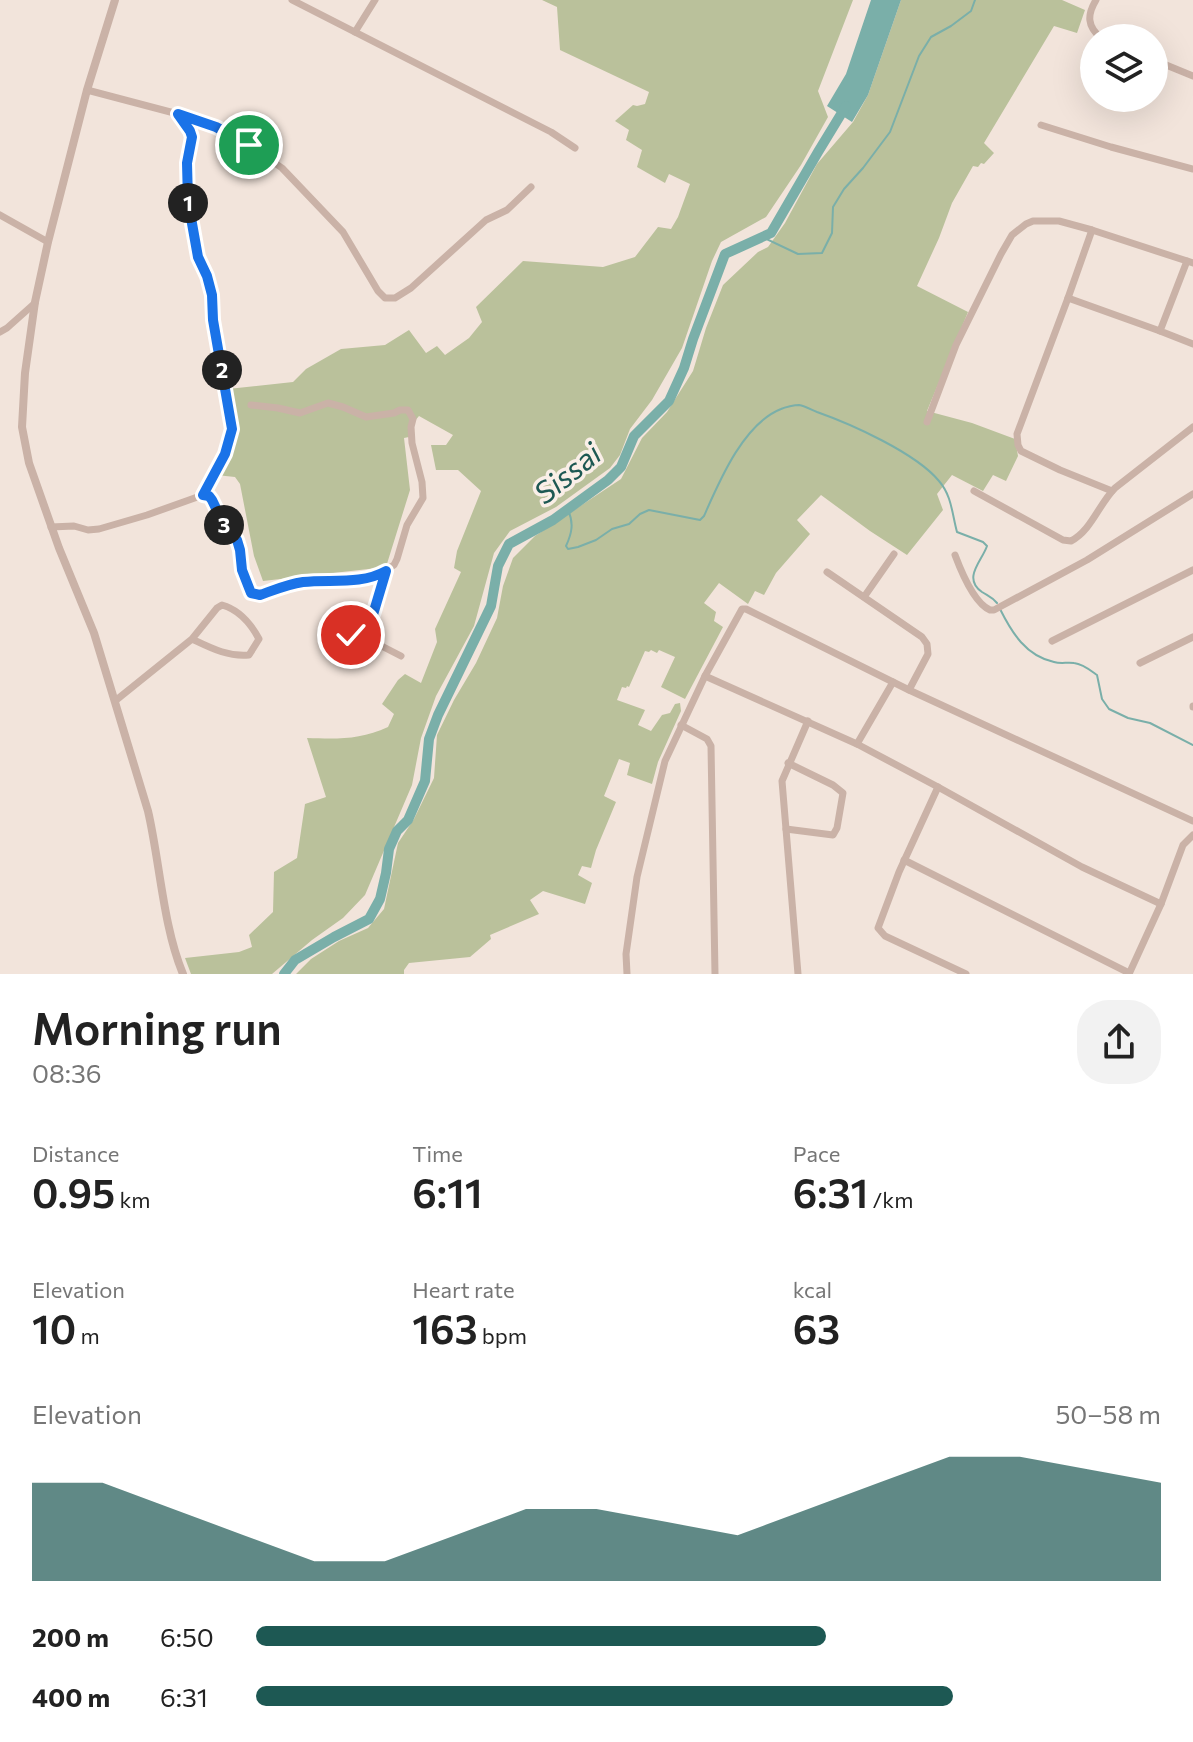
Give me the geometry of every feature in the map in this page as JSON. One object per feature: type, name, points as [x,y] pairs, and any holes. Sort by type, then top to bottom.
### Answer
[{"type":"street","points":[[115,0],[87,90],[48,242],[35,302],[25,373],[22,427],[29,463],[94,633],[148,811],[170,933],[183,974]]},
{"type":"street","points":[[292,0],[551,132],[575,148]]},
{"type":"street","points":[[355,32],[375,0]]},
{"type":"street","points":[[1090,24],[1090,11],[1096,0]]},
{"type":"street","points":[[1168,66],[1193,76]]},
{"type":"street","points":[[87,90],[216,127],[282,168],[343,232],[385,298],[395,298],[411,288],[486,220],[507,210],[531,187]]},
{"type":"street","points":[[178,114],[192,137],[187,163],[188,201],[198,257],[212,295],[232,429],[225,454],[203,495]]},
{"type":"street","points":[[1041,125],[1193,169]]},
{"type":"street","points":[[0,215],[48,242]]},
{"type":"street","points":[[927,422],[956,345],[1012,235],[1033,221],[1059,221],[1190,262],[1160,331]]},
{"type":"street","points":[[1092,230],[1017,434],[1021,451],[1112,491]]},
{"type":"street","points":[[1068,298],[1193,344]]},
{"type":"street","points":[[0,332],[35,302]]},
{"type":"street","points":[[51,527],[99,529],[203,495],[209,496],[226,529],[237,540],[242,570],[251,593],[260,595],[299,582],[358,579],[386,571],[397,559],[407,525],[423,498],[412,443],[411,413],[405,409],[366,417],[328,403],[300,413],[251,405]]},
{"type":"street","points":[[974,491],[1063,540],[1071,541],[1083,532],[1112,491],[1193,427]]},
{"type":"street","points":[[955,555],[981,605],[994,610],[1087,560],[1193,494]]},
{"type":"street","points":[[864,597],[894,554]]},
{"type":"street","points":[[1052,641],[1193,570]]},
{"type":"street","points":[[366,638],[386,571]]},
{"type":"street","points":[[827,572],[922,637],[927,644],[928,654],[909,690]]},
{"type":"street","points":[[115,701],[192,639],[222,605],[229,606],[251,623],[259,639],[249,655],[238,656],[220,652],[192,639]]},
{"type":"street","points":[[627,974],[626,954],[637,877],[665,761],[705,676],[743,609],[909,690],[1193,821]]},
{"type":"street","points":[[334,632],[366,638],[401,656]]},
{"type":"street","points":[[1140,663],[1193,637]]},
{"type":"street","points":[[705,676],[857,744],[1082,867],[1161,904]]},
{"type":"street","points":[[857,744],[893,682]]},
{"type":"street","points":[[798,974],[782,781],[808,721]]},
{"type":"street","points":[[681,725],[707,739],[711,746],[715,974]]},
{"type":"street","points":[[786,829],[833,835],[843,793],[788,763]]},
{"type":"street","points":[[938,787],[904,860],[879,923],[879,932],[966,974]]},
{"type":"street","points":[[904,860],[1129,974],[1161,904],[1183,845],[1193,835]]},
{"type":"green space","points":[[542,0],[853,0],[818,91],[828,117],[766,217],[721,242],[682,348],[652,400],[630,429],[620,455],[610,468],[556,507],[510,531],[494,553],[474,626],[436,696],[421,738],[412,785],[365,895],[343,918],[272,974],[191,974],[185,958],[239,952],[252,947],[249,935],[273,912],[274,872],[297,858],[305,804],[326,797],[307,738],[358,736],[388,727],[394,714],[382,704],[398,680],[405,674],[421,683],[437,642],[435,629],[461,572],[454,568],[457,551],[481,491],[458,470],[436,470],[431,445],[446,445],[453,435],[419,416],[409,428],[409,437],[404,438],[410,490],[386,567],[263,581],[254,556],[240,484],[235,477],[216,475],[235,429],[228,389],[293,382],[306,369],[341,349],[385,345],[409,330],[426,353],[437,346],[445,355],[469,338],[482,322],[476,307],[523,261],[603,267],[635,257],[658,227],[671,229],[690,184],[669,174],[665,183],[637,167],[642,150],[626,140],[629,130],[615,121],[633,105],[645,104],[649,92],[560,50],[557,7]]},
{"type":"green space","points":[[901,0],[1062,0],[1085,10],[1077,33],[1054,26],[984,143],[994,153],[984,164],[973,166],[952,203],[917,286],[968,312],[927,411],[1015,439],[1018,456],[1006,481],[993,475],[983,491],[952,475],[937,494],[943,510],[907,555],[821,495],[797,520],[810,534],[776,573],[764,595],[755,591],[748,604],[719,583],[704,603],[716,612],[714,621],[723,627],[685,699],[661,687],[675,657],[659,650],[657,653],[645,651],[629,687],[622,687],[617,700],[645,710],[638,725],[651,731],[662,715],[670,713],[675,704],[680,703],[681,711],[658,762],[652,784],[627,775],[630,763],[619,759],[604,796],[616,802],[591,868],[582,866],[578,875],[592,883],[585,904],[543,891],[530,900],[539,914],[490,935],[491,939],[470,957],[409,963],[404,974],[296,974],[311,959],[339,941],[368,928],[384,909],[398,843],[434,778],[437,735],[497,618],[503,586],[513,558],[535,536],[621,479],[642,438],[667,412],[693,371],[723,285],[758,252],[768,247],[785,223],[817,164],[853,122],[868,95]]},
{"type":"water","points":[[871,0],[901,0],[868,95],[852,122],[827,106],[846,74]]},
{"type":"waterway","points":[[762,237],[798,254],[822,253],[832,233],[833,207],[890,132],[919,56],[931,37],[971,11],[975,0]]},
{"type":"waterway","name":"Sissai","points":[[284,974],[295,960],[369,919],[380,899],[389,849],[397,831],[408,820],[425,781],[429,739],[491,606],[498,566],[509,544],[553,520],[621,467],[634,436],[669,401],[725,254],[771,233],[846,106]]},
{"type":"waterway","points":[[568,510],[572,524],[566,546],[568,549],[596,540],[649,510],[700,520],[734,455],[755,427],[781,409],[799,405],[882,440],[929,470],[947,493],[957,532],[987,546],[975,569],[974,581],[976,587],[997,603]]},
{"type":"waterway","points":[[1000,609],[1015,635],[1035,655],[1057,663],[1080,665],[1097,675],[1102,699],[1109,709],[1150,723],[1193,745]]},
{"type":"route","points":[[249,145],[216,127],[178,114],[192,137],[187,163],[188,201],[198,257],[212,295],[213,320],[232,429],[225,454],[203,495],[209,496],[226,529],[237,540],[242,570],[251,593],[260,595],[299,582],[358,579],[386,571],[366,638],[351,635]]}]
